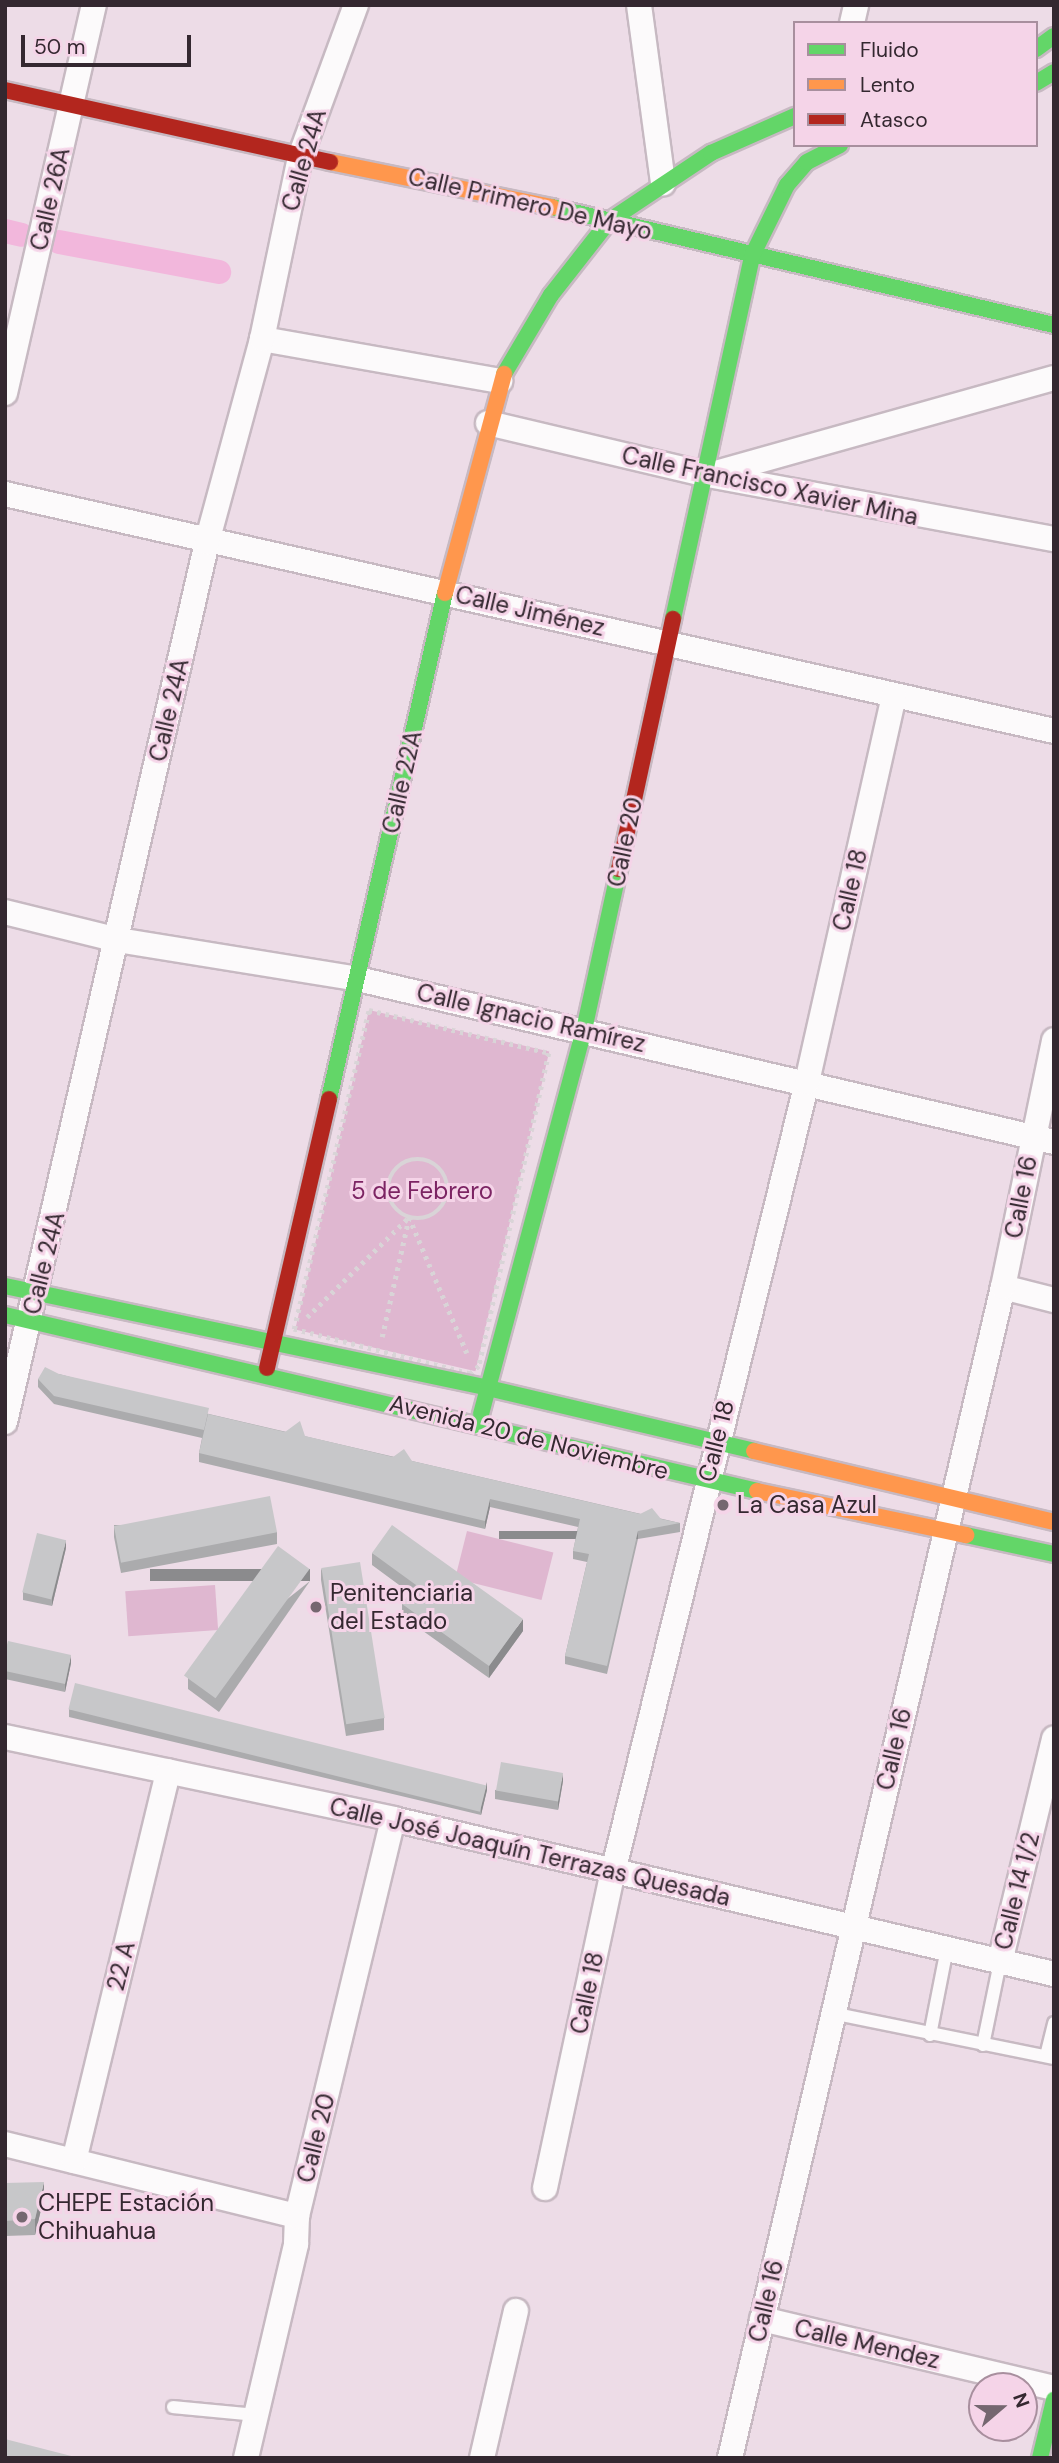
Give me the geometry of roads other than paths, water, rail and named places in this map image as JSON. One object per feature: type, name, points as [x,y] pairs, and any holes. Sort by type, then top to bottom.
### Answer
[{"type":"main road","points":[[1038,48],[1054,36]]},
{"type":"main road","points":[[1038,82],[1054,72]]},
{"type":"main road","name":"Calle Primero De Mayo","points":[[5,90],[300,157],[451,183],[1054,325]]},
{"type":"main road","name":"Calle 22A","points":[[265,1374],[445,592],[500,382],[544,305],[609,221],[711,153],[793,117]]},
{"type":"main road","name":"Calle 20","points":[[479,1423],[584,1030],[668,644],[708,475],[752,256],[787,185],[807,162],[836,147]]},
{"type":"main road","name":"Avenida 20 de Noviembre","points":[[5,1286],[488,1388],[715,1445],[1054,1522]]},
{"type":"main road","name":"Avenida 20 de Noviembre","points":[[5,1315],[479,1423],[707,1480],[1054,1554]]},
{"type":"main road","points":[[1040,2458],[1054,2400]]},
{"type":"street","name":"Calle 26A","points":[[5,393],[94,5]]},
{"type":"street","name":"Calle 24A","points":[[5,1422],[38,1293],[207,542],[262,339],[300,157],[356,5]]},
{"type":"street","points":[[639,5],[663,183]]},
{"type":"street","points":[[262,339],[500,382]]},
{"type":"street","points":[[708,475],[1054,378]]},
{"type":"street","name":"Calle Francisco Xavier Mina","points":[[488,424],[708,475],[1054,540]]},
{"type":"street","name":"Calle Jiménez","points":[[5,494],[207,542],[445,592],[1054,731]]},
{"type":"street","name":"Calle 18","points":[[545,2188],[613,1872],[715,1445],[807,1082],[894,696]]},
{"type":"street","name":"Calle Ignacio Ramírez","points":[[5,912],[118,940],[358,979],[807,1082],[1043,1140]]},
{"type":"street","name":"Calle 16","points":[[730,2458],[944,1530],[1003,1287],[1043,1140],[1054,1040]]},
{"type":"street","points":[[1003,1287],[1054,1300]]},
{"type":"street","name":"Calle José Joaquín Terrazas Quesada","points":[[5,1737],[393,1819],[1054,1974]]},
{"type":"street","name":"Calle 14 1/2","points":[[1000,1962],[1054,1738]]},
{"type":"street","name":"22 A","points":[[74,2161],[168,1771]]},
{"type":"street","name":"Calle 20","points":[[246,2458],[296,2244],[297,2216],[393,1819]]},
{"type":"street","points":[[5,2144],[297,2216]]},
{"type":"street","points":[[482,2458],[516,2311]]},
{"type":"street","name":"Calle Mendez","points":[[762,2319],[1054,2388]]},
{"type":"lane","points":[[930,2035],[947,1948]]},
{"type":"lane","points":[[983,2045],[1000,1962]]},
{"type":"lane","points":[[832,2013],[930,2035],[1050,2057],[1054,2023]]},
{"type":"lane","points":[[173,2407],[256,2415]]},
{"type":"waterway","points":[[5,231],[22,235]]},
{"type":"waterway","points":[[59,242],[219,272]]},
{"type":"place","name":"La Casa Azul","points":[[723,1505]]},
{"type":"place","name":"Penitenciaria del Estado","points":[[316,1607]]},
{"type":"place","name":"CHEPE Estación Chihuahua","points":[[22,2217]]},
{"type":"park label","name":"5 de Febrero","points":[[422,1191]]}]
